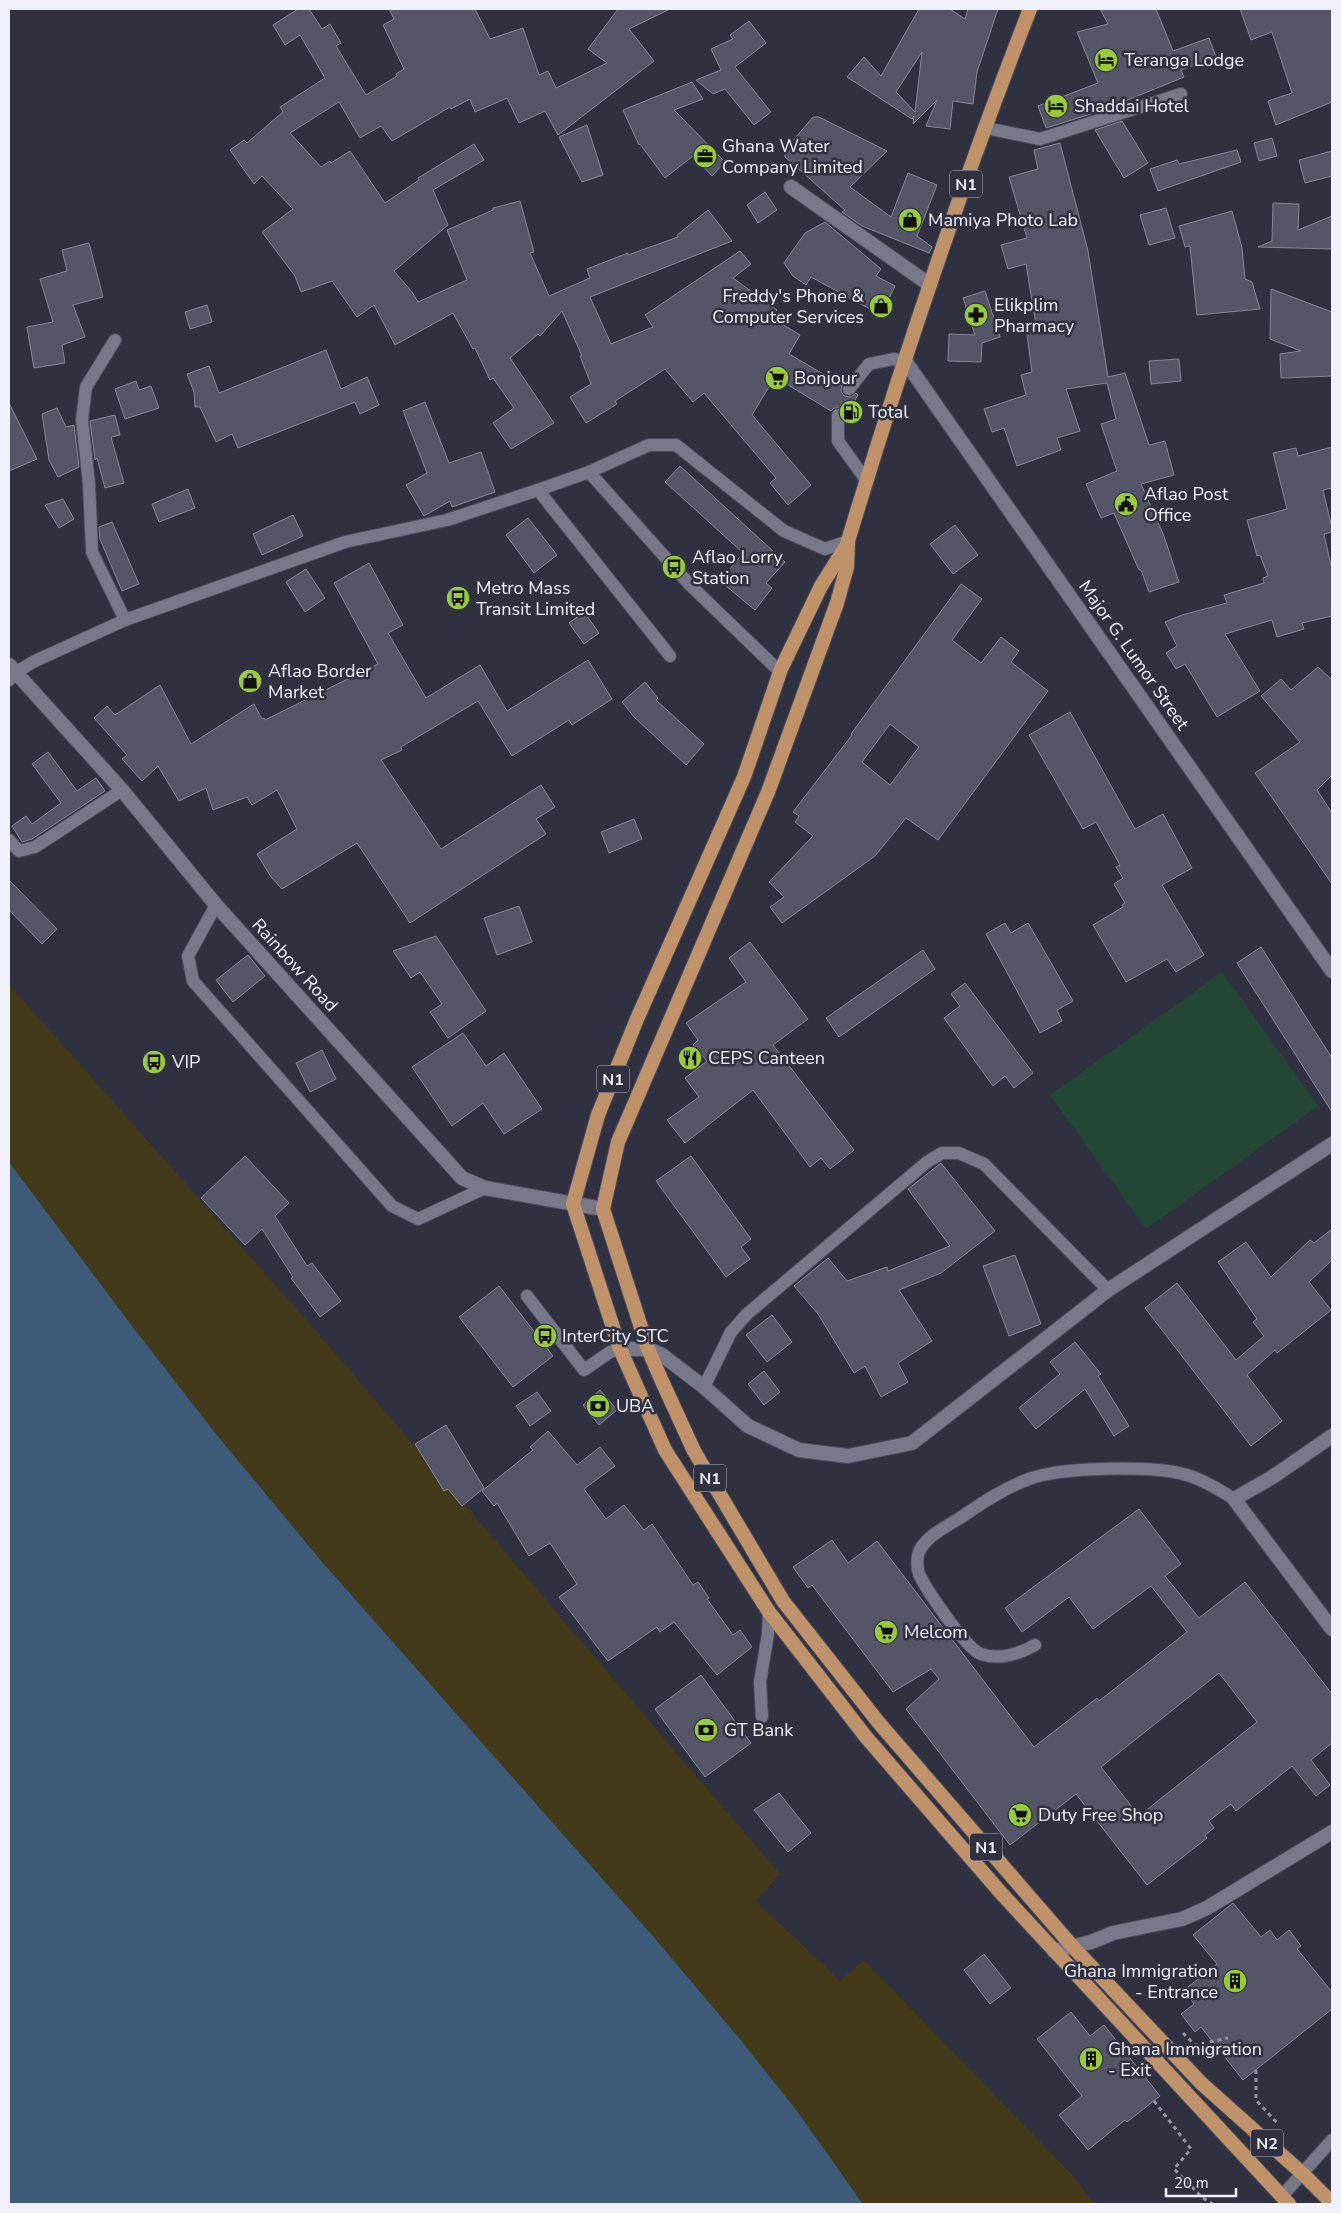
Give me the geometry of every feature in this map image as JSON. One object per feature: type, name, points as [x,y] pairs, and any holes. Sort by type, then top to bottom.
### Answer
[{"type":"highway","name":"N1","points":[[1030,9],[930,285],[866,480],[848,542],[847,568],[837,603],[768,792],[618,1142],[604,1209],[648,1349],[694,1451],[782,1601],[880,1723],[1073,1947],[1201,2083]]},
{"type":"highway","name":"N1","points":[[848,542],[821,586],[781,669],[744,776],[637,1020],[598,1115],[573,1204],[620,1349],[666,1450],[769,1612],[866,1738],[1054,1951],[1185,2091]]},
{"type":"highway","name":"N2","points":[[1201,2083],[1332,2203]]},
{"type":"highway","name":"N2","points":[[1185,2091],[1286,2200]]},
{"type":"street","points":[[790,187],[930,285]]},
{"type":"street","name":"Major G. Lumor Street","points":[[905,361],[1332,971]]},
{"type":"street","name":"Rainbow Road","points":[[11,672],[122,790],[216,905],[462,1178],[485,1188],[604,1209]]},
{"type":"street","points":[[620,1349],[648,1349],[662,1355],[704,1387],[748,1426],[799,1450],[848,1456],[912,1443],[1108,1290],[1332,1144]]},
{"type":"street","points":[[1332,1436],[1320,1442],[1271,1478],[1234,1499],[1332,1629]]},
{"type":"street","points":[[1054,1951],[1073,1947],[1113,1933],[1182,1919],[1207,1908],[1332,1832]]},
{"type":"lane","points":[[986,128],[1040,138],[1181,94]]},
{"type":"lane","points":[[115,340],[86,387],[82,420],[89,484],[92,552],[125,620]]},
{"type":"lane","points":[[849,389],[869,364],[893,359],[905,361]]},
{"type":"lane","points":[[838,415],[838,441],[866,480]]},
{"type":"lane","points":[[11,672],[125,620],[345,542],[447,520],[538,490],[589,472],[649,445],[676,445],[784,531],[825,549],[848,542]]},
{"type":"lane","points":[[589,472],[690,585],[775,667],[781,669]]},
{"type":"lane","points":[[538,490],[670,656]]},
{"type":"lane","points":[[9,840],[19,851],[35,847],[122,790]]},
{"type":"lane","points":[[216,905],[188,956],[193,981],[392,1206],[418,1219],[485,1188]]},
{"type":"lane","points":[[704,1387],[731,1332],[746,1314],[890,1192],[927,1162],[942,1153],[959,1153],[984,1164],[1108,1290]]},
{"type":"lane","points":[[528,1296],[584,1370],[610,1352],[620,1349]]},
{"type":"lane","points":[[1035,1645],[1022,1652],[1000,1657],[979,1654],[963,1640],[918,1572],[918,1554],[929,1538],[988,1499],[1030,1478],[1059,1472],[1127,1470],[1171,1472],[1187,1475],[1205,1482],[1234,1499]]},
{"type":"lane","points":[[762,1717],[760,1682],[768,1634],[769,1612]]},
{"type":"lane","points":[[1286,2200],[1302,2174],[1332,2140]]},
{"type":"path","points":[[1181,2032],[1195,2045],[1228,2038]]},
{"type":"path","points":[[1256,2070],[1256,2100],[1282,2128]]},
{"type":"path","points":[[1154,2101],[1191,2149],[1174,2169],[1203,2198],[1213,2204]]},
{"type":"green space","points":[[1222,972],[1318,1106],[1146,1229],[1050,1095]]},
{"type":"sand","points":[[9,984],[330,1347],[780,1874],[756,1901],[840,1981],[864,1960],[1073,2176],[1094,2204],[863,2204],[797,2111],[739,2038],[652,1935],[323,1563],[216,1434],[9,1162]]},
{"type":"water","points":[[9,1162],[216,1434],[323,1563],[652,1935],[739,2038],[797,2111],[863,2204],[9,2204]]},
{"type":"building","points":[[298,9],[309,9],[322,29],[330,24],[341,43],[336,46],[366,95],[397,76],[396,74],[404,69],[383,25],[394,19],[389,9],[475,9],[490,39],[523,28],[539,75],[548,71],[556,88],[607,63],[588,49],[618,9],[670,9],[629,29],[654,61],[558,135],[545,111],[519,123],[507,98],[475,112],[470,99],[451,109],[450,107],[392,141],[381,126],[360,138],[339,102],[290,133],[321,167],[350,151],[385,203],[419,180],[418,178],[474,144],[484,160],[433,190],[448,225],[394,271],[418,302],[467,280],[447,230],[493,210],[493,208],[520,201],[534,252],[530,253],[549,296],[590,278],[587,269],[678,237],[677,235],[708,210],[732,241],[590,297],[611,344],[653,327],[645,315],[740,251],[751,264],[733,278],[777,310],[772,318],[800,335],[789,354],[842,385],[841,391],[844,396],[851,397],[856,393],[858,395],[846,415],[842,408],[834,408],[831,411],[775,377],[752,415],[811,485],[788,505],[770,483],[776,478],[704,393],[693,402],[665,369],[615,401],[617,404],[586,423],[570,397],[591,384],[580,356],[582,356],[562,311],[540,336],[538,334],[510,358],[554,423],[511,449],[493,423],[514,408],[493,378],[490,380],[475,348],[473,349],[453,313],[395,345],[374,305],[357,317],[332,281],[301,292],[295,276],[262,232],[293,209],[262,176],[254,184],[230,150],[244,140],[247,143],[283,112],[280,107],[325,78],[300,35],[285,45],[273,25]]},
{"type":"building","points":[[919,9],[950,9],[965,19],[968,9],[998,9],[977,72],[973,104],[953,101],[950,129],[926,126],[937,100],[913,124],[914,116],[912,119],[847,77],[864,57],[881,76]],"holes":[[[922,52],[915,112],[896,92]]]},
{"type":"building","points":[[1100,9],[1156,9],[1173,51],[1209,38],[1216,57],[1181,70],[1184,77],[1113,107],[1046,128],[1038,106],[1098,83],[1077,32],[1108,24]]},
{"type":"building","points":[[1240,9],[1332,9],[1332,102],[1276,125],[1268,101],[1292,93],[1272,32],[1251,40]]},
{"type":"building","points":[[749,21],[766,43],[735,67],[771,112],[754,125],[725,89],[713,94],[696,80],[721,70],[711,49],[733,39],[730,35]]},
{"type":"building","points":[[692,82],[703,99],[674,110],[725,162],[712,176],[693,156],[665,178],[639,145],[623,110]]},
{"type":"building","points":[[813,117],[819,117],[887,151],[850,187],[891,217],[908,173],[937,185],[917,236],[932,247],[929,253],[862,226],[842,212],[845,210],[785,157],[785,150]]},
{"type":"building","points":[[1122,121],[1148,163],[1124,178],[1095,130]]},
{"type":"building","points":[[587,125],[603,175],[582,182],[559,137]]},
{"type":"building","points":[[1272,138],[1277,156],[1259,161],[1254,143]]},
{"type":"building","points":[[1060,143],[1088,251],[1108,377],[1125,373],[1149,445],[1165,441],[1174,475],[1141,484],[1164,536],[1179,582],[1149,592],[1141,570],[1139,570],[1114,513],[1101,518],[1086,484],[1117,471],[1101,424],[1116,419],[1107,383],[1066,389],[1080,431],[1057,438],[1061,450],[1017,466],[1004,428],[992,432],[984,409],[1026,395],[1021,375],[1032,372],[1026,327],[1036,325],[1026,264],[1008,269],[1001,245],[1027,238],[1009,177],[1038,169],[1034,150]]},
{"type":"building","points":[[1237,150],[1241,162],[1158,191],[1150,169],[1177,160],[1179,164]]},
{"type":"building","points":[[1332,151],[1332,176],[1305,183],[1299,160]]},
{"type":"building","points":[[765,192],[777,210],[758,223],[747,205]]},
{"type":"building","points":[[1273,203],[1299,204],[1298,230],[1332,216],[1332,249],[1258,247],[1272,241]]},
{"type":"building","points":[[1166,208],[1175,238],[1149,245],[1140,215]]},
{"type":"building","points":[[1232,211],[1242,248],[1245,279],[1252,282],[1260,309],[1197,315],[1190,246],[1185,247],[1179,226]]},
{"type":"building","points":[[825,222],[881,269],[876,276],[895,286],[881,315],[811,277],[806,285],[793,276],[784,263],[805,233]]},
{"type":"building","points":[[89,243],[103,297],[73,305],[85,337],[62,345],[65,363],[34,368],[27,327],[53,322],[40,279],[67,271],[62,250]]},
{"type":"building","points":[[1271,289],[1332,312],[1332,376],[1281,378],[1280,354],[1301,351],[1270,339]]},
{"type":"building","points":[[985,291],[1000,337],[982,343],[981,362],[948,361],[949,334],[975,335],[963,298]]},
{"type":"building","points":[[207,305],[212,322],[190,329],[185,312]]},
{"type":"building","points":[[326,350],[341,389],[367,377],[379,405],[360,414],[355,402],[238,448],[232,434],[216,442],[200,407],[195,407],[194,392],[187,374],[209,366],[219,393]]},
{"type":"building","points":[[1179,359],[1181,381],[1151,384],[1149,361]]},
{"type":"building","points":[[136,381],[139,390],[151,386],[159,408],[125,419],[115,389]]},
{"type":"building","points":[[425,402],[449,463],[481,452],[495,492],[452,507],[450,501],[424,516],[406,485],[427,473],[403,411]]},
{"type":"building","points":[[9,403],[37,459],[9,471]]},
{"type":"building","points":[[57,408],[66,427],[74,425],[79,467],[58,477],[49,460],[42,414]]},
{"type":"building","points":[[115,415],[120,435],[111,437],[124,483],[105,488],[97,458],[95,460],[90,421]]},
{"type":"building","points":[[1332,447],[1332,488],[1323,490],[1332,528],[1332,532],[1324,534],[1332,570],[1332,616],[1302,623],[1304,629],[1277,637],[1272,620],[1225,634],[1260,691],[1217,717],[1185,664],[1176,669],[1166,653],[1177,646],[1165,622],[1182,615],[1227,603],[1224,595],[1264,583],[1263,578],[1268,576],[1260,555],[1257,556],[1247,520],[1287,509],[1273,453],[1296,448],[1298,456]]},
{"type":"building","points":[[680,466],[785,562],[766,583],[772,588],[755,610],[720,581],[743,553],[665,482]]},
{"type":"building","points":[[188,489],[195,508],[159,522],[152,504]]},
{"type":"building","points":[[63,499],[74,519],[59,528],[45,505]]},
{"type":"building","points":[[293,515],[303,536],[262,555],[253,534]]},
{"type":"building","points":[[528,518],[557,555],[534,573],[506,535]]},
{"type":"building","points":[[112,522],[139,584],[122,591],[100,539],[99,527]]},
{"type":"building","points":[[955,525],[978,555],[953,574],[930,544]]},
{"type":"building","points":[[369,563],[403,625],[388,633],[426,698],[480,665],[507,711],[588,660],[612,699],[572,725],[569,720],[512,756],[478,701],[401,747],[402,750],[381,760],[441,849],[541,785],[555,807],[536,819],[546,834],[410,923],[357,843],[282,889],[271,877],[257,854],[297,829],[277,790],[252,805],[247,797],[213,810],[206,788],[179,801],[158,766],[142,781],[122,759],[127,755],[94,718],[107,706],[115,715],[160,685],[191,744],[254,704],[262,719],[264,718],[265,720],[378,664],[334,583]]},
{"type":"building","points":[[306,569],[325,598],[305,612],[286,582]]},
{"type":"building","points":[[961,584],[982,599],[952,640],[981,663],[1001,637],[1019,651],[1011,662],[1048,691],[938,840],[906,818],[875,856],[782,923],[770,907],[784,897],[769,882],[813,836],[795,822],[799,816],[793,812]],"holes":[[[890,724],[919,747],[890,785],[862,762]]]},
{"type":"building","points":[[584,612],[599,633],[584,644],[569,623]]},
{"type":"building","points":[[1318,667],[1332,680],[1332,775],[1317,790],[1332,813],[1332,884],[1255,773],[1300,742],[1261,696],[1281,679],[1291,690]]},
{"type":"building","points":[[645,682],[658,698],[656,700],[704,744],[686,765],[635,718],[622,702]]},
{"type":"building","points":[[1070,712],[1135,829],[1163,814],[1192,868],[1162,885],[1204,955],[1176,972],[1167,959],[1126,982],[1093,925],[1123,907],[1122,905],[1125,903],[1114,884],[1123,878],[1116,867],[1120,865],[1096,822],[1083,829],[1029,735]]},
{"type":"building","points":[[48,752],[77,791],[96,778],[105,791],[32,839],[22,842],[12,826],[26,816],[32,824],[61,803],[32,764]]},
{"type":"building","points":[[634,819],[642,839],[609,853],[601,832]]},
{"type":"building","points":[[9,880],[57,929],[42,944],[9,910]]},
{"type":"building","points":[[519,906],[532,942],[497,955],[484,918]]},
{"type":"building","points":[[1005,923],[1011,933],[1028,923],[1073,1001],[1057,1010],[1062,1021],[1040,1033],[986,934]]},
{"type":"building","points":[[436,936],[486,1011],[448,1038],[430,1012],[442,1004],[420,972],[411,978],[393,951]]},
{"type":"building","points":[[750,942],[808,1019],[773,1045],[854,1150],[830,1169],[821,1158],[810,1167],[753,1090],[685,1143],[667,1120],[699,1097],[685,1078],[707,1061],[693,1045],[698,1040],[686,1023],[746,982],[729,958]]},
{"type":"building","points":[[1261,947],[1332,1058],[1332,1112],[1237,963]]},
{"type":"building","points":[[923,950],[935,969],[839,1037],[826,1018]]},
{"type":"building","points":[[248,955],[265,976],[233,1002],[216,980]]},
{"type":"building","points":[[965,983],[1033,1073],[1014,1088],[1005,1076],[993,1086],[944,1018],[960,1006],[951,994]]},
{"type":"building","points":[[463,1033],[486,1066],[504,1053],[542,1109],[504,1134],[483,1103],[452,1126],[412,1067]]},
{"type":"building","points":[[322,1050],[336,1079],[310,1092],[296,1063]]},
{"type":"building","points":[[245,1156],[289,1203],[275,1216],[307,1266],[312,1263],[341,1301],[320,1317],[291,1278],[293,1277],[262,1229],[245,1245],[201,1198]]},
{"type":"building","points":[[691,1156],[751,1239],[741,1247],[750,1259],[726,1277],[656,1181]]},
{"type":"building","points":[[941,1163],[995,1231],[941,1273],[899,1290],[932,1341],[898,1363],[908,1382],[881,1397],[865,1366],[854,1373],[818,1314],[794,1286],[828,1258],[847,1281],[887,1267],[888,1271],[950,1246],[908,1189]]},
{"type":"building","points":[[1332,1229],[1332,1260],[1309,1282],[1331,1310],[1277,1353],[1275,1350],[1247,1375],[1282,1421],[1251,1446],[1145,1308],[1177,1283],[1236,1360],[1264,1336],[1253,1322],[1257,1319],[1218,1262],[1246,1242],[1271,1277],[1310,1240],[1314,1243]]},
{"type":"building","points":[[1015,1255],[1041,1324],[1009,1336],[983,1266]]},
{"type":"building","points":[[499,1286],[553,1356],[513,1387],[459,1317]]},
{"type":"building","points":[[772,1315],[792,1342],[767,1362],[746,1335]]},
{"type":"building","points":[[1075,1342],[1101,1374],[1098,1376],[1129,1426],[1114,1436],[1085,1389],[1036,1429],[1019,1408],[1060,1374],[1050,1362]]},
{"type":"building","points":[[764,1371],[780,1392],[764,1405],[748,1384]]},
{"type":"building","points":[[600,1390],[617,1410],[599,1425],[583,1405]]},
{"type":"building","points":[[537,1392],[551,1411],[530,1426],[516,1406]]},
{"type":"building","points":[[446,1425],[484,1488],[462,1506],[448,1489],[444,1491],[415,1444]]},
{"type":"building","points":[[548,1431],[577,1465],[600,1447],[615,1466],[584,1489],[606,1519],[624,1505],[644,1530],[652,1524],[693,1585],[698,1582],[709,1598],[707,1599],[733,1635],[740,1630],[752,1647],[717,1675],[674,1622],[660,1632],[657,1627],[608,1661],[559,1597],[577,1584],[550,1543],[529,1556],[497,1503],[494,1506],[482,1491],[533,1450],[530,1447]]},
{"type":"building","points":[[1139,1509],[1181,1564],[1165,1576],[1199,1618],[1245,1582],[1332,1694],[1332,1743],[1311,1760],[1330,1785],[1316,1796],[1292,1766],[1236,1811],[1231,1804],[1209,1821],[1214,1828],[1205,1835],[1207,1838],[1147,1885],[1076,1794],[1010,1845],[906,1709],[939,1679],[931,1669],[893,1692],[812,1585],[808,1588],[793,1567],[832,1540],[848,1563],[877,1541],[1034,1747],[1097,1698],[1099,1701],[1187,1632],[1151,1586],[1093,1629],[1069,1597],[1022,1632],[1005,1608]],"holes":[[[1219,1673],[1257,1722],[1139,1816],[1101,1767]]]},
{"type":"building","points":[[701,1675],[751,1743],[705,1777],[655,1709]]},
{"type":"building","points":[[779,1793],[811,1833],[788,1852],[754,1810]]},
{"type":"building","points":[[1233,1903],[1261,1937],[1270,1930],[1277,1940],[1289,1930],[1301,1946],[1297,1949],[1332,1992],[1332,2009],[1243,2080],[1201,2027],[1195,2032],[1181,2014],[1194,2004],[1184,1990],[1217,1964],[1193,1935]]},
{"type":"building","points":[[984,1954],[1011,1988],[990,2004],[964,1970]]},
{"type":"building","name":"Ghana Immigration - Exit","points":[[1071,2012],[1090,2036],[1104,2025],[1160,2096],[1127,2122],[1125,2120],[1088,2150],[1059,2115],[1082,2096],[1037,2039]]},
{"type":"place","name":"Teranga Lodge","points":[[1106,60]]},
{"type":"place","name":"Shaddai Hotel","points":[[1056,106]]},
{"type":"place","name":"Ghana Water Company Limited","points":[[705,156]]},
{"type":"place","name":"Mamiya Photo Lab","points":[[910,220]]},
{"type":"place","name":"Freddy's Phone & Computer Services","points":[[881,306]]},
{"type":"place","name":"Elikplim Pharmacy","points":[[976,315]]},
{"type":"place","name":"Bonjour","points":[[777,378]]},
{"type":"place","name":"Total","points":[[851,412]]},
{"type":"place","name":"Aflao Post Office","points":[[1126,504]]},
{"type":"place","name":"Aflao Lorry Station","points":[[674,567]]},
{"type":"place","name":"Metro Mass Transit Limited","points":[[458,598]]},
{"type":"place","name":"Aflao Border Market","points":[[250,681]]},
{"type":"place","name":"CEPS Canteen","points":[[690,1058]]},
{"type":"place","name":"VIP","points":[[154,1062]]},
{"type":"place","name":"InterCity STC","points":[[545,1336]]},
{"type":"place","name":"UBA","points":[[598,1406]]},
{"type":"place","name":"Melcom","points":[[886,1632]]},
{"type":"place","name":"GT Bank","points":[[706,1730]]},
{"type":"place","name":"Duty Free Shop","points":[[1020,1815]]},
{"type":"place","name":"Ghana Immigration - Entrance","points":[[1235,1981]]},
{"type":"place","name":"Ghana Immigration - Exit","points":[[1091,2059]]}]
